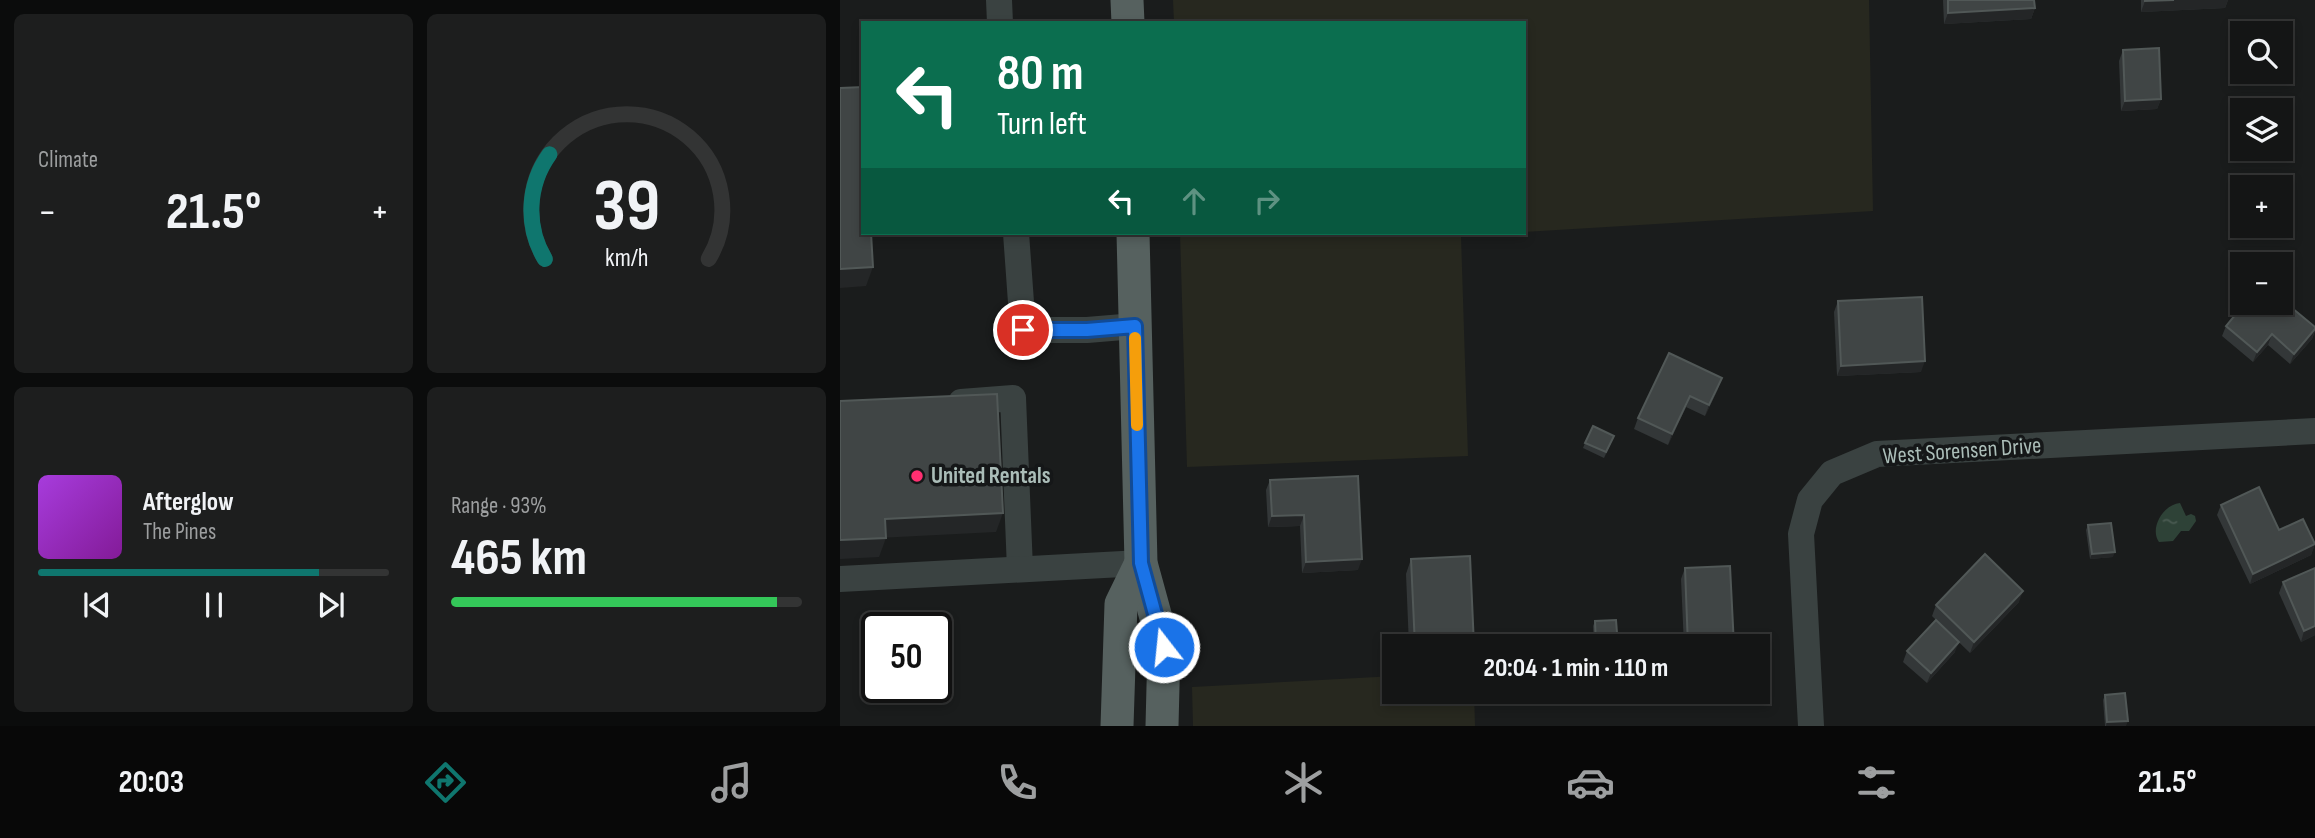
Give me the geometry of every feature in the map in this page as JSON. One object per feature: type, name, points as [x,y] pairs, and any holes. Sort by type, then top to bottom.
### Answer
[{"type":"main road","points":[[1127,0],[1128,21]]},
{"type":"main road","points":[[1133,235],[1141,563],[1164,647],[1162,726]]},
{"type":"main road","points":[[1141,563],[1121,604],[1118,715],[1141,716],[1142,726]]},
{"type":"street","points":[[999,0],[1000,21]]},
{"type":"street","points":[[1016,235],[1023,330],[1087,330],[1135,326]]},
{"type":"street","points":[[933,404],[1013,398],[1020,569]]},
{"type":"street","name":"West Sorensen Drive","points":[[1811,726],[1801,534],[1810,500],[1832,473],[1877,454],[2315,431]]},
{"type":"street","points":[[840,579],[1141,563]]},
{"type":"shaded area","points":[[1173,0],[1869,0],[1873,211],[1526,232],[1526,21],[1174,21]]},
{"type":"shaded area","points":[[1180,235],[1479,235],[1461,236],[1468,456],[1187,467]]},
{"type":"shaded area","points":[[1382,677],[1382,704],[1474,704],[1475,726],[1193,726],[1192,687]]},
{"type":"water","points":[[2180,503],[2186,516],[2195,516],[2196,521],[2189,531],[2181,531],[2173,541],[2159,542],[2156,530],[2160,518],[2174,504]]},
{"type":"building","points":[[1948,0],[2034,0],[2035,8],[1948,13]]},
{"type":"building","points":[[2159,48],[2161,99],[2125,101],[2123,50]]},
{"type":"building","points":[[861,87],[861,235],[871,235],[873,267],[840,269],[840,88]]},
{"type":"building","points":[[1922,297],[1925,361],[1841,366],[1838,301]]},
{"type":"building","points":[[2293,309],[2315,329],[2294,354],[2272,334],[2257,352],[2226,326],[2235,315],[2293,315]]},
{"type":"building","points":[[1669,353],[1722,378],[1709,405],[1690,396],[1672,434],[1638,418]]},
{"type":"building","name":"United Rentals","points":[[997,394],[1003,513],[885,519],[886,538],[840,540],[840,401]]},
{"type":"building","points":[[1593,426],[1614,436],[1606,452],[1585,443]]},
{"type":"building","points":[[1358,476],[1362,559],[1306,562],[1304,515],[1272,516],[1270,480]]},
{"type":"building","points":[[2259,487],[2279,530],[2303,519],[2315,544],[2253,574],[2221,505]]},
{"type":"building","points":[[2111,523],[2115,552],[2092,554],[2088,525]]},
{"type":"building","points":[[1985,554],[2023,591],[1974,642],[1936,605]]},
{"type":"building","points":[[1470,556],[1473,634],[1414,634],[1411,559]]},
{"type":"building","points":[[1730,566],[1733,634],[1688,634],[1685,568]]},
{"type":"building","points":[[2315,568],[2315,626],[2304,631],[2283,582]]},
{"type":"building","points":[[1616,620],[1617,634],[1596,634],[1595,621]]},
{"type":"building","points":[[1936,620],[1959,642],[1931,673],[1907,651]]},
{"type":"building","points":[[2125,693],[2128,721],[2107,722],[2105,695]]},
{"type":"slow traffic","points":[[1135,338],[1137,425]]},
{"type":"place","name":"United Rentals","points":[[917,476]]},
{"type":"route","points":[[1023,330],[1087,330],[1135,326],[1141,563],[1164,647]]}]
